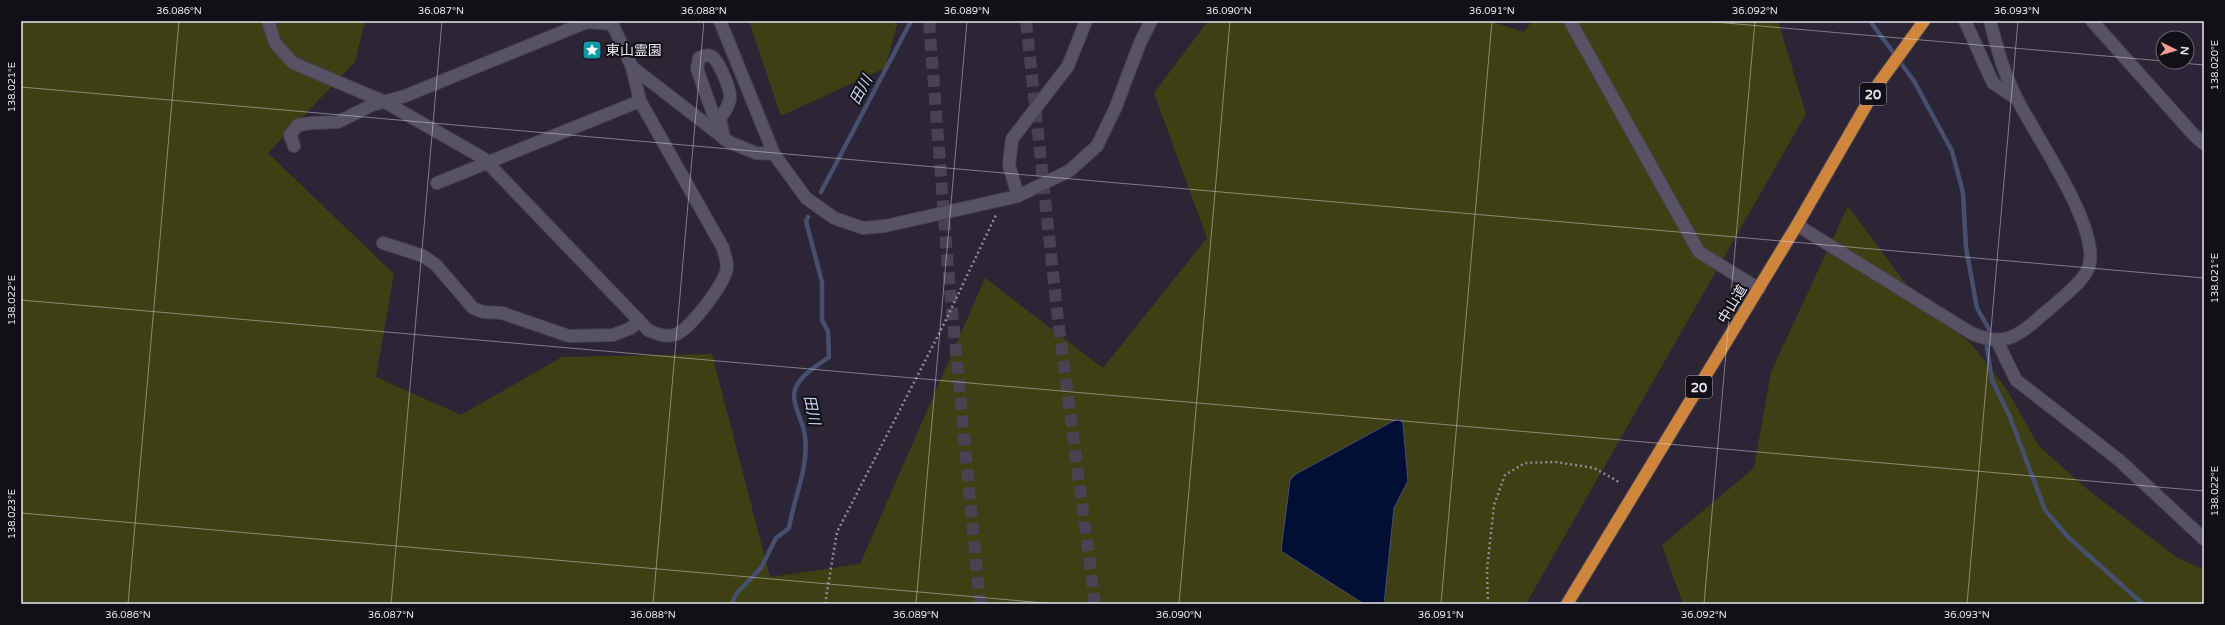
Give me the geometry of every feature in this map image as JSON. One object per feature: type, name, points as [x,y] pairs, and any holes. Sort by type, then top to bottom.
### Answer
[{"type":"highway","name":"中山道","points":[[1567,604],[1797,225],[1879,83],[1924,21]]},
{"type":"street","points":[[268,21],[275,44],[293,63],[385,102],[487,163],[648,330],[659,335],[676,335],[686,328],[723,283],[727,267],[723,248],[640,101],[632,67],[612,23],[587,22],[405,96],[385,102],[372,105],[338,122],[312,122],[298,125],[290,135],[294,146]]},
{"type":"street","points":[[720,21],[774,154],[806,198],[834,218],[863,228],[885,226],[1018,196],[1069,171],[1097,146],[1116,109],[1140,43],[1151,21]]},
{"type":"street","points":[[1018,196],[1009,165],[1012,139],[1068,66],[1086,21]]},
{"type":"street","points":[[1570,21],[1699,252],[1758,289]]},
{"type":"street","points":[[1965,21],[1993,83],[2017,99]]},
{"type":"street","points":[[1797,225],[1983,339],[1997,341],[2016,335],[2034,322],[2079,282],[2089,269],[2090,247],[2081,218],[2067,188],[2017,99],[1999,56],[1990,21]]},
{"type":"street","points":[[2092,21],[2193,134],[2204,144]]},
{"type":"street","points":[[705,55],[712,56],[719,64],[731,96],[728,107],[720,118],[722,138],[697,69],[699,58],[705,55]]},
{"type":"street","points":[[632,67],[722,138],[756,153],[774,154]]},
{"type":"street","points":[[436,183],[640,101]]},
{"type":"street","points":[[383,243],[422,256],[436,265],[473,308],[483,312],[502,313],[569,336],[613,335],[631,328],[639,320]]},
{"type":"street","points":[[1997,341],[2016,380],[2120,460],[2204,539]]},
{"type":"path","points":[[825,604],[837,532],[943,326],[995,216],[1001,211]]},
{"type":"path","points":[[1488,604],[1486,570],[1494,505],[1505,475],[1525,463],[1556,462],[1594,468],[1619,482]]},
{"type":"shaded area","points":[[21,21],[365,21],[355,62],[268,153],[394,274],[376,377],[461,415],[562,357],[712,354],[770,577],[860,564],[985,278],[1103,368],[1207,238],[1154,93],[1208,21],[1490,21],[1524,32],[1532,21],[1778,21],[1806,114],[1526,604],[21,604]]},
{"type":"shaded area","points":[[749,21],[898,21],[885,68],[781,116]]},
{"type":"shaded area","points":[[1848,206],[1914,295],[1973,346],[2007,390],[2039,446],[2087,489],[2178,558],[2204,570],[2204,604],[1683,604],[1662,545],[1754,468],[1771,372]]},
{"type":"water","points":[[1397,419],[1400,419],[1403,424],[1408,481],[1394,508],[1384,604],[1364,604],[1281,551],[1290,480],[1296,474]]},
{"type":"waterway","name":"田川","points":[[821,192],[911,21]]},
{"type":"waterway","points":[[1870,21],[1914,81],[1952,151],[1963,193],[1966,248],[1977,308],[1989,329],[1987,348],[1992,380],[2010,417],[2045,510],[2068,537],[2143,604]]},
{"type":"waterway","name":"田川","points":[[731,604],[737,593],[761,568],[776,538],[789,528],[803,471],[806,448],[803,426],[795,404],[794,394],[803,377],[829,357],[828,331],[822,320],[822,282],[806,221],[808,217]]},
{"type":"tunnel","points":[[929,21],[948,268],[980,604]]},
{"type":"tunnel","points":[[1026,21],[1058,320],[1095,604]]},
{"type":"place","name":"東山霊園","points":[[592,50]]}]
